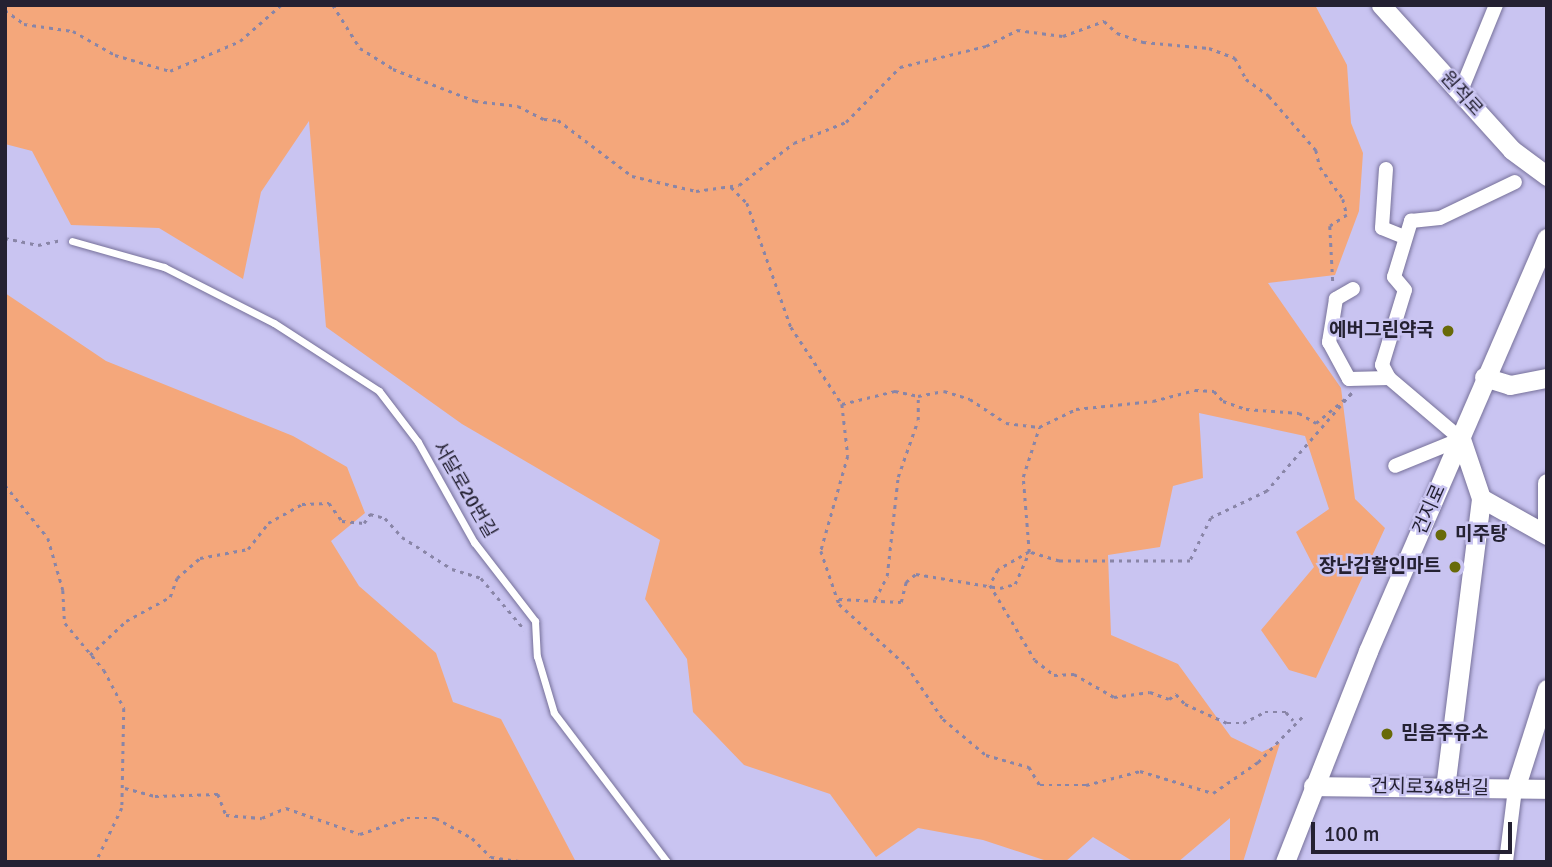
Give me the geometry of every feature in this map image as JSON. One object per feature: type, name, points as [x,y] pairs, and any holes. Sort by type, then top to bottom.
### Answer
[{"type":"street","name":"원적로","points":[[1381,5],[1512,150],[1547,176]]},
{"type":"street","points":[[1460,93],[1496,5]]},
{"type":"street","points":[[1386,169],[1382,228],[1404,237]]},
{"type":"street","points":[[1445,788],[1481,498],[1461,439],[1389,378],[1382,365],[1405,290],[1394,277],[1411,221],[1440,218],[1515,182]]},
{"type":"street","name":"건지로","points":[[1285,862],[1313,786],[1461,439],[1484,377],[1547,238]]},
{"type":"street","points":[[1353,289],[1336,299],[1329,342],[1349,379],[1389,378]]},
{"type":"street","points":[[1484,377],[1510,385],[1547,378]]},
{"type":"street","points":[[1395,466],[1461,439]]},
{"type":"street","points":[[1547,483],[1547,524]]},
{"type":"street","points":[[1481,498],[1547,535]]},
{"type":"street","points":[[1506,862],[1515,789],[1547,689]]},
{"type":"street","name":"건지로348번길","points":[[1313,786],[1547,789]]},
{"type":"lane","name":"서달로20번길","points":[[72,241],[164,267],[274,323],[379,391],[418,442],[474,542],[535,621]]},
{"type":"lane","points":[[535,621],[537,656],[554,713],[667,862]]},
{"type":"path","points":[[5,10],[24,24],[73,31],[115,55],[170,71],[240,41],[281,5]]},
{"type":"path","points":[[332,5],[360,48],[393,69],[475,101],[518,106],[544,119],[558,120],[632,176],[696,191],[732,187],[794,143],[846,122],[900,67],[986,46],[1017,30],[1063,36],[1104,21],[1117,33],[1143,41],[1209,48],[1234,58],[1246,79],[1269,96],[1316,150],[1347,215],[1330,226],[1333,295]]},
{"type":"path","points":[[732,187],[747,203],[791,327],[842,404],[848,456],[821,551],[839,598],[847,614],[907,666],[943,719],[986,755],[1029,767],[1040,785],[1086,785],[1140,771],[1213,793],[1258,762],[1293,720],[1304,715]]},
{"type":"path","points":[[5,238],[38,245],[72,241]]},
{"type":"path","points":[[842,404],[895,391],[918,396],[944,391],[970,399],[1006,423],[1039,427],[1076,409],[1153,401],[1195,390],[1214,391],[1223,401],[1246,409],[1299,413],[1316,422],[1352,393],[1267,491],[1211,519],[1190,561],[1059,561],[1028,552],[998,570],[990,585]]},
{"type":"path","points":[[875,599],[887,576],[898,477],[918,420],[918,396]]},
{"type":"path","points":[[839,598],[875,599],[887,605],[901,602],[906,582],[916,574],[990,585],[1015,584],[1028,552],[1023,477],[1039,427]]},
{"type":"path","points":[[5,485],[48,538],[64,590],[65,623],[90,655],[124,708],[125,788],[122,808],[96,862]]},
{"type":"path","points":[[90,655],[126,621],[170,597],[177,578],[200,558],[248,549],[268,523],[302,503],[330,503],[342,521],[364,523],[370,514],[385,518],[402,537],[452,569],[481,578],[521,632],[535,621]]},
{"type":"path","points":[[990,585],[1035,660],[1054,675],[1074,674],[1114,697],[1176,694],[1185,704],[1227,723],[1243,723],[1265,712],[1286,712],[1293,720]]},
{"type":"path","points":[[125,788],[155,796],[219,794],[226,815],[262,818],[286,808],[360,834],[407,818],[436,818],[472,838],[491,858],[527,862]]},
{"type":"shaded area","points":[[5,5],[1315,5],[1347,65],[1351,123],[1363,153],[1359,211],[1335,275],[1268,283],[1341,388],[1355,499],[1385,528],[1316,678],[1289,670],[1261,630],[1314,567],[1296,532],[1329,509],[1305,436],[1199,413],[1203,478],[1173,486],[1160,547],[1108,555],[1111,635],[1178,664],[1231,737],[1262,752],[1280,743],[1243,862],[1230,862],[1230,818],[1178,862],[1134,862],[1093,837],[1065,862],[1050,862],[983,840],[918,828],[876,857],[830,794],[744,765],[693,712],[687,659],[645,599],[660,540],[462,424],[326,327],[309,121],[261,192],[243,279],[159,228],[71,225],[32,151],[5,144]]},
{"type":"shaded area","points":[[5,293],[106,361],[293,436],[347,467],[365,513],[331,541],[359,586],[436,653],[453,702],[501,719],[576,862],[5,862]]},
{"type":"place","name":"에버그린약국","points":[[1448,331]]},
{"type":"place","name":"미주탕","points":[[1441,535]]},
{"type":"place","name":"장난감할인마트","points":[[1455,567]]},
{"type":"place","name":"믿음주유소","points":[[1387,734]]}]
